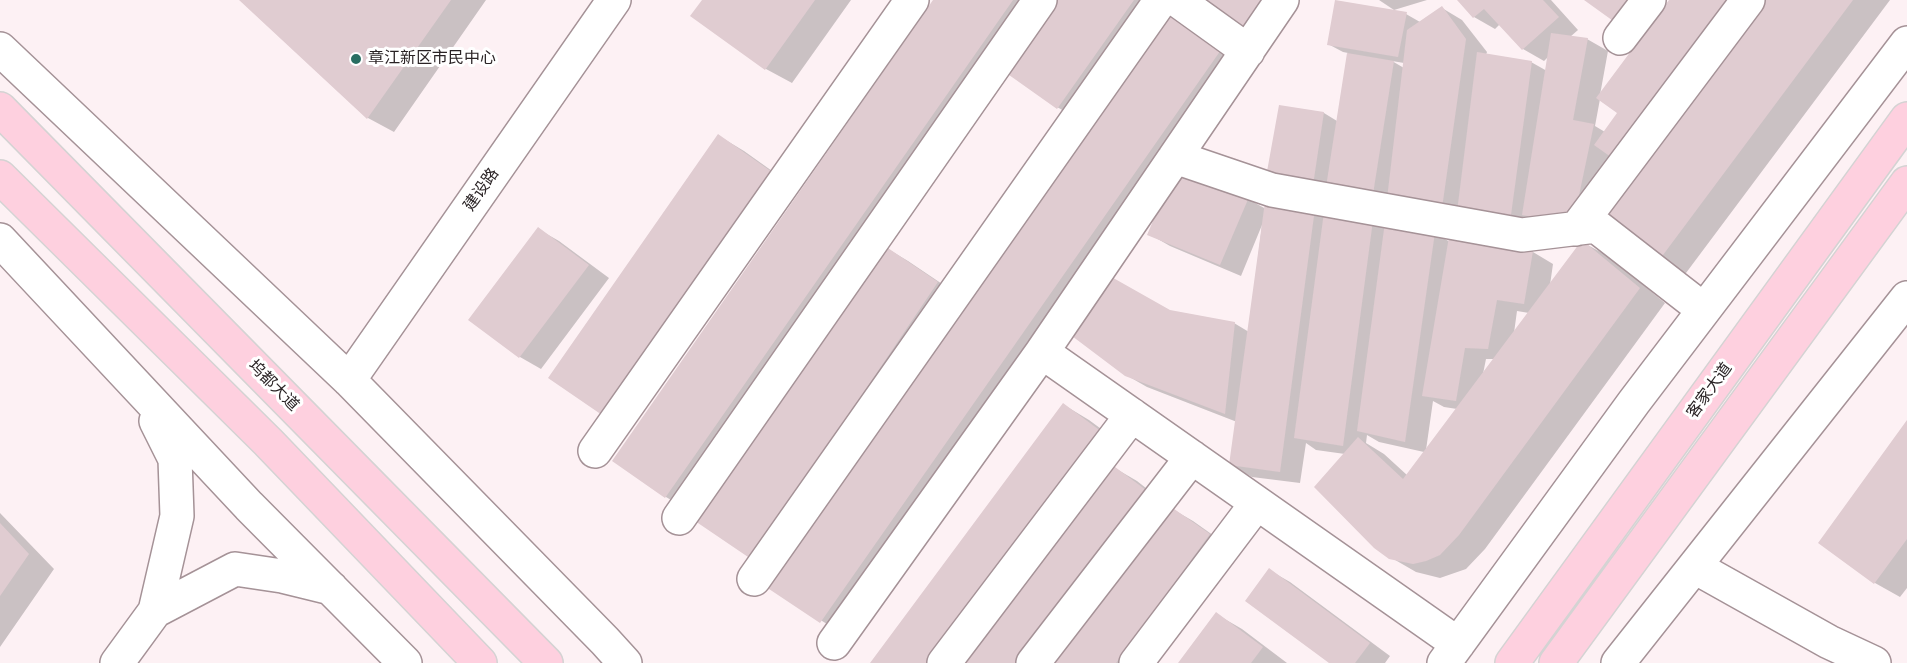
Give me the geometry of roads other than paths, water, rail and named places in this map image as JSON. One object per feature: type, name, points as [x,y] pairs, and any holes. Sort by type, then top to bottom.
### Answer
[{"type":"main road","name":"坞都大道","points":[[0,109],[546,663]]},
{"type":"main road","name":"客家大道","points":[[1512,663],[1907,119]]},
{"type":"main road","points":[[0,177],[268,442],[480,663]]},
{"type":"main road","points":[[1556,663],[1907,183]]},
{"type":"street","name":"建设路","points":[[349,380],[614,0]]},
{"type":"street","points":[[595,451],[912,0]]},
{"type":"street","points":[[679,518],[1040,0]]},
{"type":"street","points":[[754,579],[1161,0]]},
{"type":"street","points":[[1177,0],[1248,51]]},
{"type":"street","points":[[834,643],[1042,352],[1282,0]]},
{"type":"street","points":[[1620,38],[1648,0]]},
{"type":"street","points":[[1576,229],[1749,0]]},
{"type":"street","points":[[1042,352],[1257,503],[1451,654],[1634,402],[1907,43]]},
{"type":"street","points":[[0,49],[349,380],[625,663]]},
{"type":"street","points":[[1175,157],[1272,190],[1522,235],[1596,226],[1704,310]]},
{"type":"street","points":[[0,240],[249,506],[405,663]]},
{"type":"street","points":[[1618,663],[1907,298]]},
{"type":"street","points":[[117,663],[155,611],[177,516],[175,459],[142,392]]},
{"type":"street","points":[[944,663],[1132,415]]},
{"type":"street","points":[[1033,663],[1192,457]]},
{"type":"street","points":[[1136,663],[1257,503]]},
{"type":"street","points":[[1695,567],[1829,642],[1874,663]]},
{"type":"street","points":[[155,611],[235,569],[282,576],[331,588]]},
{"type":"place","name":"章江新区市民中心","points":[[356,59]]}]
